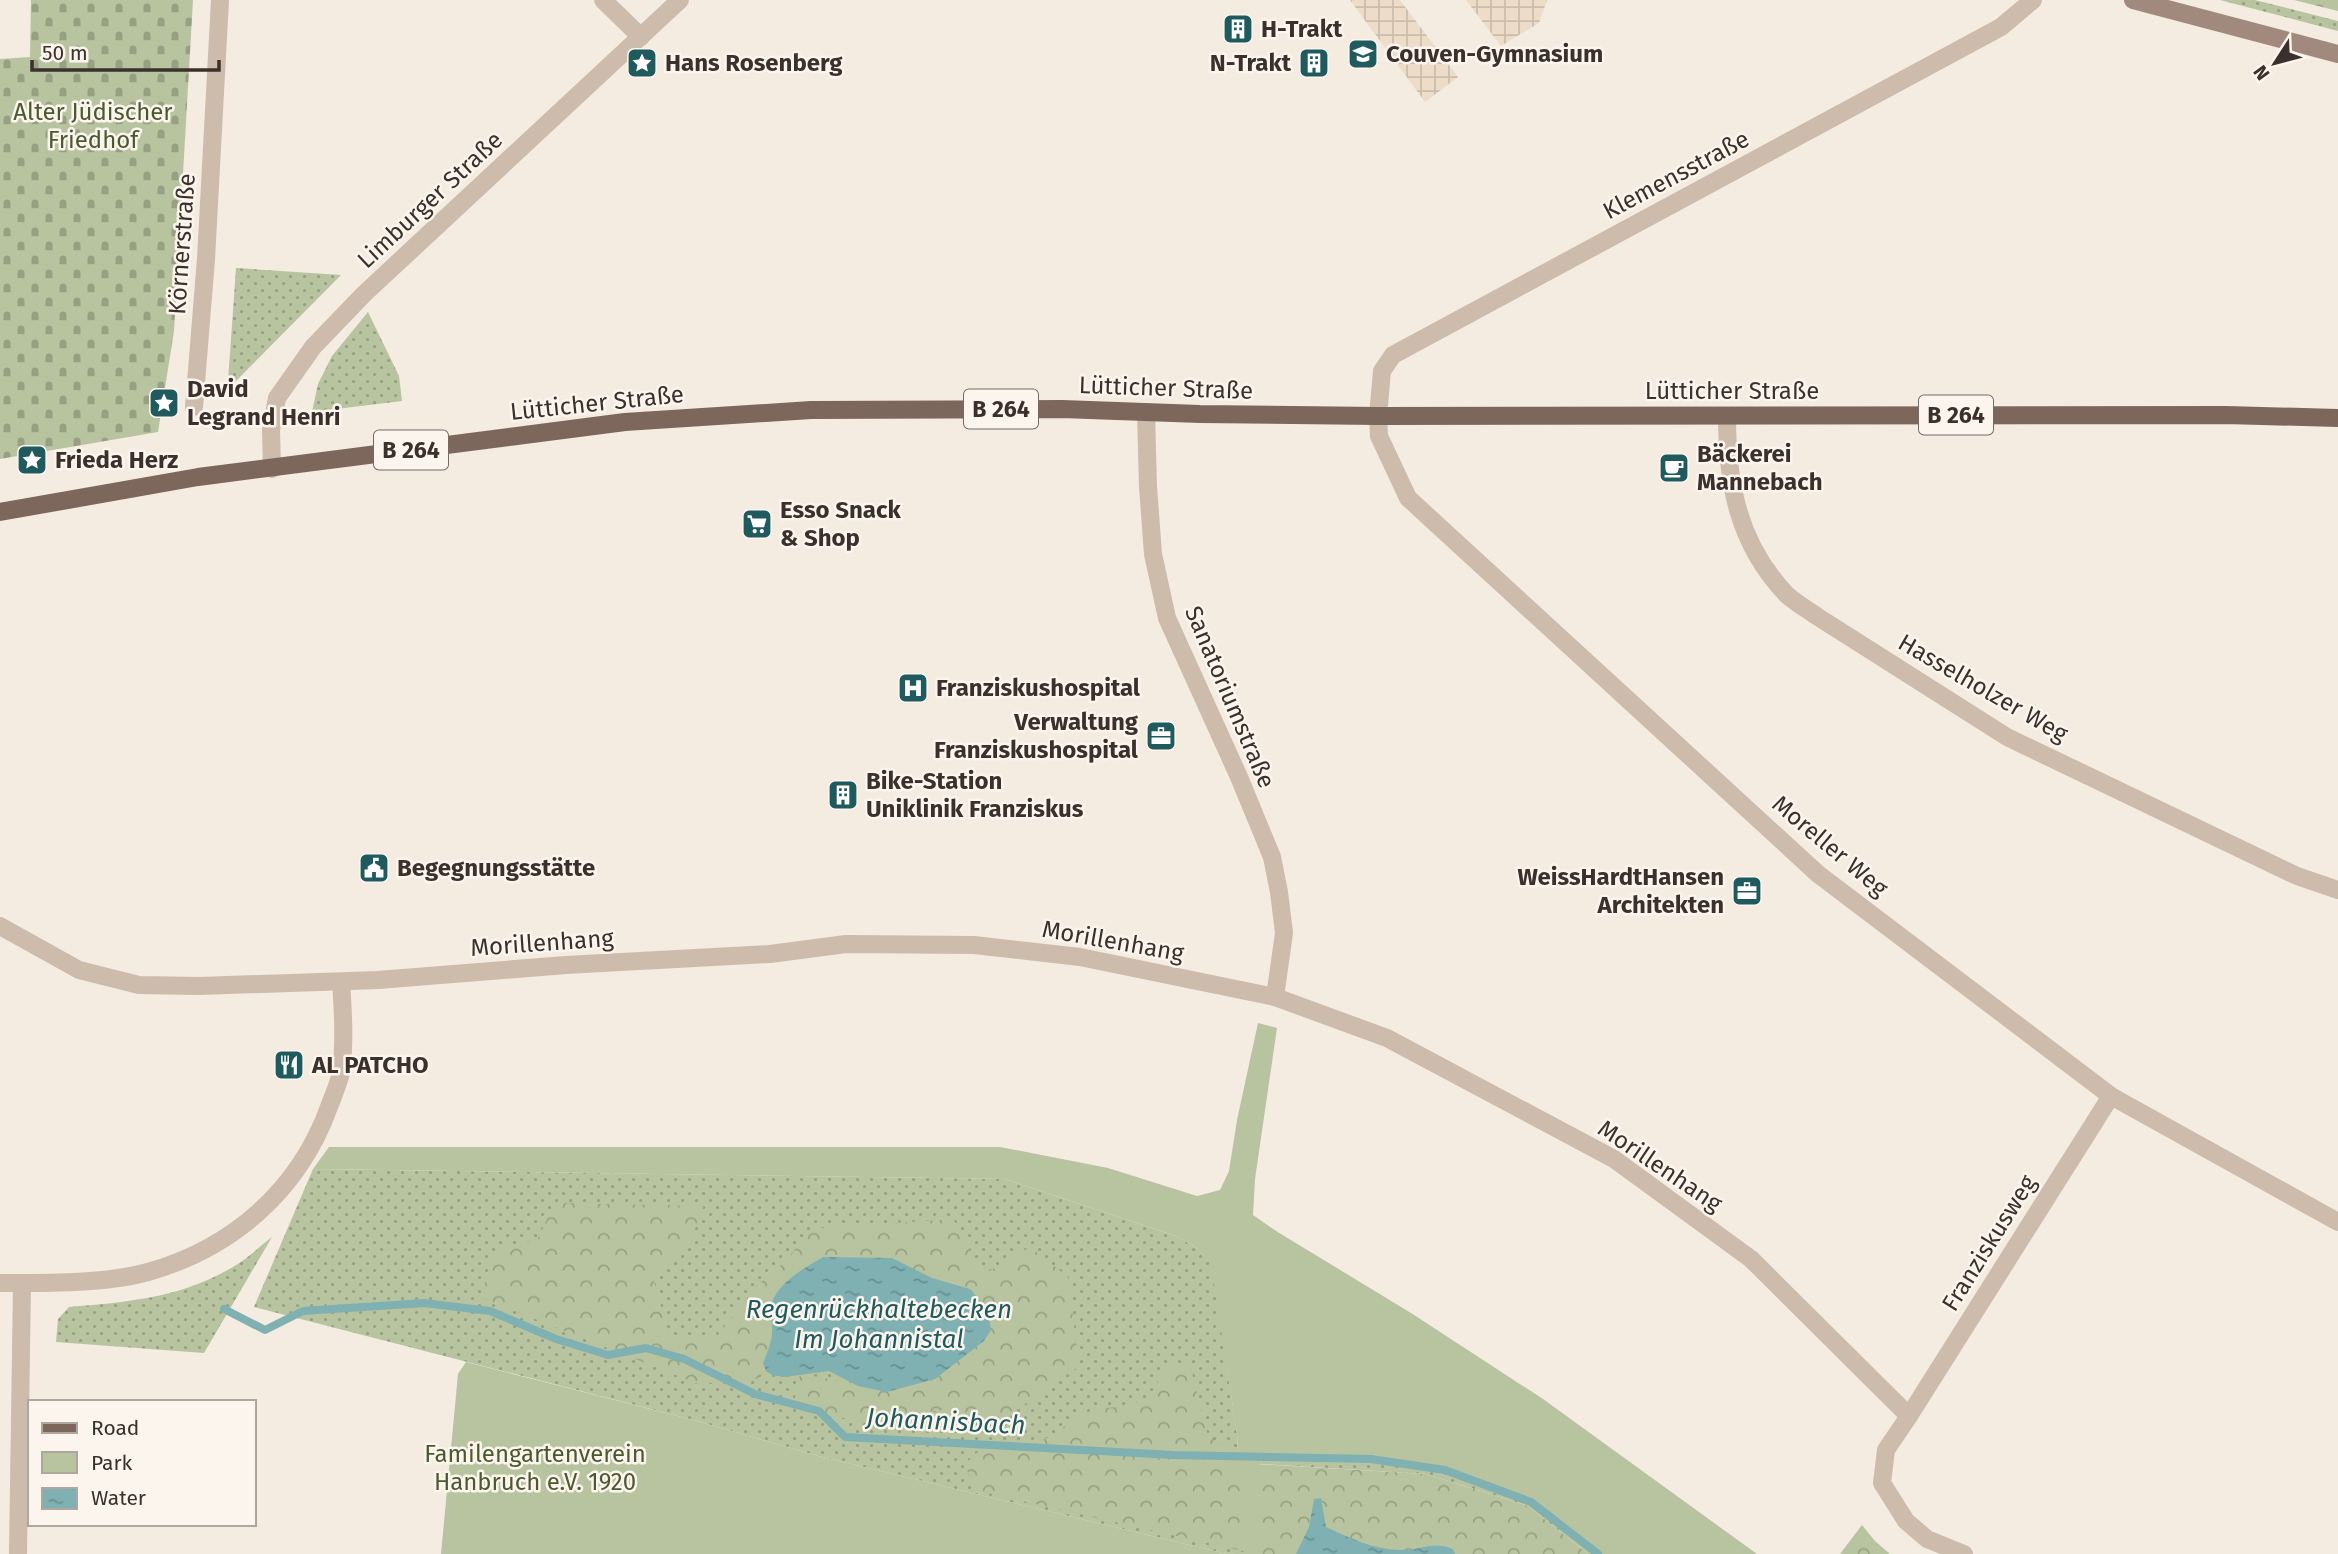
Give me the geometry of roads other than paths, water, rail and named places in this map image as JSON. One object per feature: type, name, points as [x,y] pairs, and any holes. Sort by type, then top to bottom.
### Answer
[{"type":"main road","points":[[2136,0],[2338,54]]},
{"type":"main road","name":"Lütticher Straße","points":[[0,513],[166,482],[625,422],[706,415],[863,409],[1378,416],[2226,415],[2338,418]]},
{"type":"street","name":"Körnerstraße","points":[[194,407],[206,259],[220,0]]},
{"type":"street","points":[[603,0],[641,37]]},
{"type":"street","name":"Limburger Straße","points":[[272,469],[271,429],[277,398],[313,347],[364,294],[680,0]]},
{"type":"street","name":"Klemensstraße","points":[[1378,416],[1382,371],[1393,355],[2001,27],[2033,0]]},
{"type":"street","name":"Sanatoriumstraße","points":[[1146,412],[1153,554],[1167,618],[1272,857],[1284,933],[1275,997]]},
{"type":"street","name":"Moreller Weg","points":[[1378,416],[1379,436],[1408,498],[1818,874],[2111,1096],[2338,1222]]},
{"type":"street","name":"Hasselholzer Weg","points":[[1727,416],[1727,439],[1737,512],[1745,534],[1788,596],[2007,737],[2297,876],[2338,890]]},
{"type":"street","name":"Morillenhang","points":[[0,926],[79,970],[139,985],[341,982],[566,965],[770,954],[846,944],[974,945],[1080,957],[1275,997],[1387,1038],[1614,1159],[1751,1259],[1909,1416]]},
{"type":"street","points":[[0,1283],[102,1279],[146,1273],[188,1259],[235,1232],[274,1200],[316,1136],[340,1075],[344,1032],[341,982]]},
{"type":"street","name":"Franziskusweg","points":[[1909,1416],[2111,1096]]},
{"type":"street","points":[[18,1554],[22,1283]]},
{"type":"street","points":[[1909,1416],[1886,1450],[1882,1483],[1906,1521],[1927,1539],[1964,1554]]},
{"type":"water","name":"Regenrückhaltebecken Im Johannistal","points":[[823,1257],[892,1258],[932,1278],[970,1289],[988,1309],[991,1330],[984,1341],[935,1379],[887,1392],[858,1386],[829,1371],[784,1377],[772,1375],[766,1371],[763,1363],[772,1336],[770,1310],[773,1301],[777,1292],[790,1278]]},
{"type":"water","points":[[1321,1498],[1326,1527],[1352,1539],[1380,1548],[1399,1550],[1446,1546],[1453,1549],[1455,1554],[1296,1554],[1309,1527],[1314,1499]]},
{"type":"waterway","name":"Johannisbach","points":[[224,1309],[265,1330],[303,1311],[424,1303],[490,1311],[556,1339],[608,1355],[646,1348],[684,1359],[755,1394],[819,1411],[845,1437],[1173,1455],[1371,1459],[1445,1470],[1531,1502],[1598,1554]]},
{"type":"place","name":"H-Trakt","points":[[1238,29]]},
{"type":"place","name":"Couven-Gymnasium","points":[[1363,54]]},
{"type":"place","name":"Hans Rosenberg","points":[[642,63]]},
{"type":"place","name":"N-Trakt","points":[[1314,63]]},
{"type":"place","name":"David Legrand Henri","points":[[164,403]]},
{"type":"place","name":"Frieda Herz","points":[[32,460]]},
{"type":"place","name":"Bäckerei Mannebach","points":[[1674,468]]},
{"type":"place","name":"Esso Snack & Shop","points":[[757,524]]},
{"type":"place","name":"Franziskushospital","points":[[913,688]]},
{"type":"place","name":"Verwaltung Franziskushospital","points":[[1161,736]]},
{"type":"place","name":"Bike-Station Uniklinik Franziskus","points":[[843,795]]},
{"type":"place","name":"Begegnungsstätte","points":[[374,868]]},
{"type":"place","name":"WeissHardtHansen Architekten","points":[[1747,891]]},
{"type":"place","name":"AL PATCHO","points":[[289,1065]]},
{"type":"park label","name":"Alter Jüdischer Friedhof","points":[[93,126]]},
{"type":"park label","name":"Familengartenverein Hanbruch e.V. 1920","points":[[535,1468]]}]
